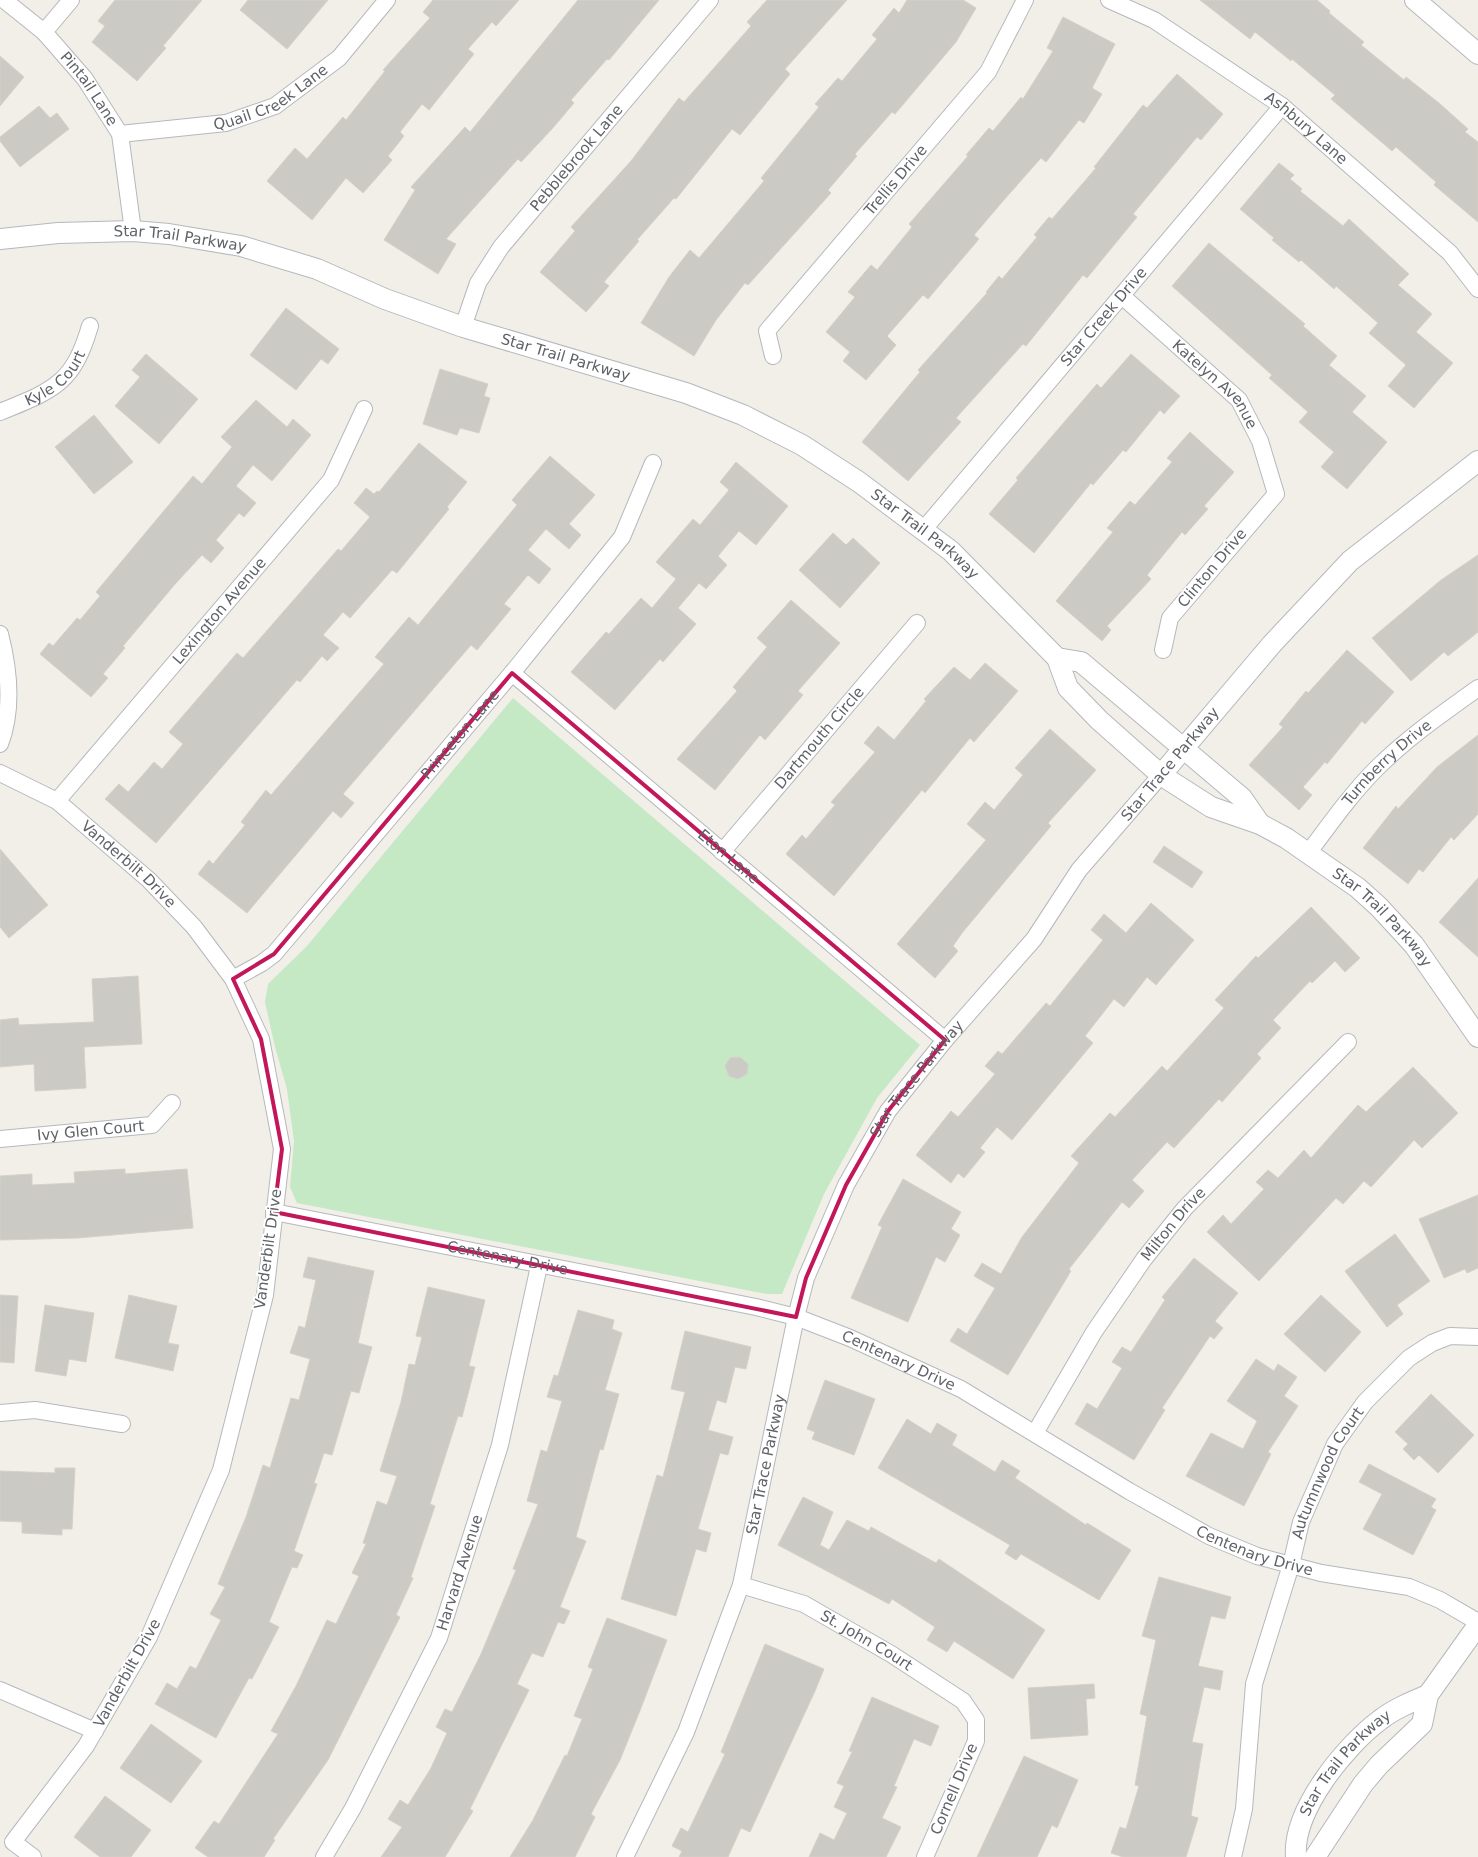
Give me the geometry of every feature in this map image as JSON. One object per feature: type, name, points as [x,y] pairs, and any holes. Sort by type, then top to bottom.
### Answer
[{"type":"street","name":"Pintail Lane","points":[[4,0],[44,32],[84,78],[120,134],[134,231]]},
{"type":"street","points":[[44,32],[71,0]]},
{"type":"street","name":"Quail Creek Lane","points":[[120,134],[226,123],[275,106],[339,58],[387,0]]},
{"type":"street","name":"Pebblebrook Lane","points":[[463,327],[478,283],[501,247],[710,0]]},
{"type":"street","name":"Trellis Drive","points":[[773,356],[767,331],[988,72],[1024,0]]},
{"type":"street","name":"Ashbury Lane","points":[[1109,0],[1154,20],[1282,106],[1450,253],[1478,289]]},
{"type":"street","points":[[1415,0],[1478,54]]},
{"type":"street","name":"Star Creek Drive","points":[[924,529],[1282,106]]},
{"type":"street","name":"Star Trail Parkway","points":[[0,239],[58,232],[134,231],[203,238],[280,257],[316,269],[385,300],[463,327],[664,385],[743,415],[802,445],[859,482],[924,529],[967,566],[1057,658],[1068,688],[1099,720],[1161,775],[1211,807],[1260,824],[1309,852],[1379,906],[1414,945],[1476,1029]]},
{"type":"street","name":"Katelyn Avenue","points":[[1122,296],[1239,400],[1260,441],[1276,494]]},
{"type":"street","name":"Kyle Court","points":[[0,412],[49,390],[64,379],[75,367],[82,353],[90,326]]},
{"type":"street","name":"Lexington Avenue","points":[[57,801],[331,480],[364,409]]},
{"type":"street","name":"Star Trace Parkway","points":[[625,1857],[686,1732],[741,1585],[806,1278],[846,1185],[888,1111],[945,1040],[1034,939],[1080,870],[1272,644],[1350,561],[1478,461]]},
{"type":"street","name":"Princeton Lane","points":[[233,979],[274,954],[512,673],[622,537],[653,463]]},
{"type":"street","name":"Clinton Drive","points":[[1163,650],[1170,618],[1276,494]]},
{"type":"street","name":"Dartmouth Circle","points":[[722,852],[917,624]]},
{"type":"street","points":[[0,634],[8,686],[8,712],[0,744]]},
{"type":"street","name":"Star Trail Parkway","points":[[1057,658],[1081,662],[1242,798],[1260,824]]},
{"type":"street","name":"Eton Lane","points":[[512,673],[945,1040]]},
{"type":"street","name":"Turnberry Drive","points":[[1309,852],[1376,769],[1421,729],[1478,688]]},
{"type":"street","name":"Vanderbilt Drive","points":[[0,772],[57,801],[149,880],[194,927],[233,979],[261,1039],[282,1149],[264,1295],[221,1470],[149,1637],[86,1746],[13,1842],[33,1857]]},
{"type":"street","name":"Milton Drive","points":[[1035,1433],[1094,1332],[1144,1259],[1173,1223],[1348,1042]]},
{"type":"street","name":"Ivy Glen Court","points":[[0,1139],[152,1125],[172,1103]]},
{"type":"street","name":"Centenary Drive","points":[[274,1212],[538,1266],[756,1307],[796,1318],[850,1338],[968,1393],[1129,1491],[1209,1536],[1257,1556],[1321,1573],[1408,1587],[1440,1600],[1478,1624]]},
{"type":"street","name":"Harvard Avenue","points":[[324,1857],[353,1808],[439,1638],[500,1445],[538,1266]]},
{"type":"street","name":"Autumnwood Court","points":[[1233,1857],[1244,1809],[1254,1684],[1291,1565],[1301,1522],[1334,1444],[1354,1415],[1408,1358],[1432,1343],[1450,1336],[1478,1337]]},
{"type":"street","points":[[0,1412],[35,1410],[122,1424]]},
{"type":"street","name":"St. John Court","points":[[741,1585],[804,1604],[891,1654],[963,1701],[976,1720]]},
{"type":"street","name":"Star Trail Parkway","points":[[1315,1857],[1363,1784],[1422,1724],[1428,1695],[1478,1624]]},
{"type":"street","points":[[0,1690],[94,1731]]},
{"type":"street","name":"Star Trail Parkway","points":[[1296,1857],[1300,1827],[1323,1782],[1340,1760],[1360,1736],[1381,1719],[1398,1708],[1428,1695]]},
{"type":"street","name":"Cornell Drive","points":[[925,1857],[976,1741],[976,1720]]},
{"type":"highlighted area","points":[[512,673],[945,1040],[888,1111],[846,1185],[806,1278],[796,1317],[274,1212],[282,1149],[261,1039],[233,979],[274,954]]},
{"type":"green space","points":[[513,698],[920,1045],[877,1098],[824,1194],[782,1294],[767,1294],[297,1203],[290,1187],[294,1141],[287,1089],[265,1002],[268,984],[307,946]]},
{"type":"building","points":[[115,0],[202,0],[163,46],[166,48],[137,81],[92,42],[105,26],[98,21]]},
{"type":"building","points":[[248,0],[328,0],[287,49],[240,10]]},
{"type":"building","points":[[433,0],[519,0],[496,26],[492,22],[468,49],[474,54],[429,110],[422,104],[400,132],[404,136],[388,156],[392,160],[363,193],[346,178],[312,220],[267,181],[295,148],[307,159],[343,117],[346,120],[385,71],[383,70],[430,18],[423,12]]},
{"type":"building","points":[[578,0],[659,0],[609,60],[607,59],[571,100],[574,103],[552,129],[521,162],[518,159],[446,239],[456,244],[438,274],[384,240],[415,190],[411,187],[465,127],[470,132]]},
{"type":"building","points":[[767,0],[847,0],[785,69],[790,74],[740,135],[732,129],[676,199],[674,198],[637,240],[639,241],[604,282],[609,286],[586,312],[540,272],[575,231],[571,227],[631,161],[679,98],[684,102],[751,26],[747,22]]},
{"type":"building","points":[[907,0],[963,0],[976,8],[956,42],[895,114],[892,112],[855,154],[857,156],[828,190],[831,193],[748,285],[745,283],[716,320],[694,356],[641,323],[669,277],[690,250],[699,258],[764,181],[761,178],[819,107],[815,104],[838,78],[842,81],[877,39],[872,35],[894,8],[899,13]]},
{"type":"building","points":[[1200,0],[1317,0],[1330,11],[1329,13],[1364,42],[1361,45],[1404,80],[1406,77],[1439,103],[1468,129],[1465,132],[1478,142],[1478,222],[1434,185],[1436,182],[1396,147],[1392,151],[1331,99],[1335,95],[1292,59],[1291,61],[1255,32],[1250,39]]},
{"type":"building","points":[[1063,17],[1115,44],[1092,88],[1102,94],[1084,123],[1079,120],[1046,162],[1041,158],[974,235],[979,239],[928,299],[923,295],[887,336],[896,345],[866,380],[843,361],[850,352],[826,332],[855,297],[848,292],[871,265],[877,270],[912,227],[909,224],[968,156],[966,155],[989,128],[993,131],[1021,97],[1023,99],[1053,51],[1047,48]]},
{"type":"building","points":[[0,56],[24,77],[0,106]]},
{"type":"building","points":[[1177,74],[1223,114],[1201,140],[1197,137],[1133,214],[1137,217],[1087,278],[1083,275],[1026,346],[1023,344],[956,418],[961,422],[908,481],[862,442],[920,372],[918,370],[987,293],[999,276],[1002,279],[1037,237],[1034,235],[1049,217],[1052,219],[1096,168],[1094,167],[1143,105],[1147,108]]},
{"type":"building","points":[[39,106],[50,118],[57,113],[69,129],[20,167],[0,141],[0,137]]},
{"type":"building","points":[[1279,163],[1294,175],[1290,179],[1302,189],[1300,191],[1343,226],[1349,219],[1409,274],[1398,285],[1432,314],[1416,332],[1453,363],[1414,408],[1388,386],[1406,365],[1369,333],[1378,323],[1336,286],[1334,289],[1301,260],[1299,262],[1272,240],[1274,238],[1240,209]]},
{"type":"building","points":[[1209,243],[1305,324],[1303,326],[1337,356],[1329,365],[1366,396],[1352,412],[1387,442],[1347,489],[1321,467],[1334,452],[1299,422],[1308,412],[1269,378],[1272,375],[1172,286]]},
{"type":"building","points":[[286,308],[339,349],[328,364],[321,359],[296,390],[250,355]]},
{"type":"building","points":[[146,354],[198,399],[159,444],[115,406],[140,377],[132,370]]},
{"type":"building","points":[[1131,354],[1180,396],[1164,414],[1160,410],[1126,452],[1123,450],[1093,485],[1091,483],[1034,553],[989,514],[1018,480],[1016,478],[1097,384],[1101,388]]},
{"type":"building","points":[[440,369],[488,384],[484,396],[490,398],[479,433],[460,428],[457,435],[423,424]]},
{"type":"building","points":[[256,400],[287,427],[293,419],[311,435],[272,481],[253,465],[236,486],[256,503],[244,517],[239,513],[216,540],[224,548],[211,563],[202,555],[176,583],[123,646],[125,648],[103,674],[108,678],[91,697],[40,654],[49,643],[53,646],[77,618],[80,620],[100,596],[96,592],[193,476],[202,484],[232,447],[221,437]]},
{"type":"building","points":[[94,415],[133,462],[94,494],[55,447]]},
{"type":"building","points":[[1190,432],[1234,472],[1204,506],[1208,509],[1185,535],[1182,532],[1147,575],[1151,579],[1107,626],[1111,630],[1102,641],[1056,601],[1113,532],[1107,528],[1130,501],[1135,505],[1172,462],[1167,458]]},
{"type":"building","points":[[419,443],[467,482],[447,507],[449,509],[397,573],[392,570],[350,618],[343,612],[323,635],[339,648],[327,661],[322,656],[300,682],[297,680],[156,843],[105,799],[119,784],[128,792],[154,762],[162,769],[183,744],[169,732],[237,653],[243,658],[338,549],[341,551],[370,517],[354,503],[366,488],[374,494],[377,491],[379,492]]},
{"type":"building","points":[[550,456],[595,495],[569,524],[581,535],[569,549],[546,529],[528,550],[551,569],[539,584],[528,575],[504,604],[511,609],[477,650],[471,645],[343,794],[354,803],[341,818],[333,811],[247,913],[198,874],[209,860],[213,864],[245,825],[241,822],[266,790],[271,795],[384,664],[375,657],[409,617],[418,625],[517,505],[512,500]]},
{"type":"building","points":[[736,462],[788,506],[756,545],[739,531],[718,556],[727,565],[706,589],[699,583],[678,608],[696,624],[663,662],[660,659],[615,710],[571,672],[606,632],[609,634],[641,598],[652,608],[676,579],[656,562],[693,519],[700,525],[729,490],[720,482]]},
{"type":"building","points":[[833,533],[846,545],[853,538],[880,563],[840,608],[799,570]]},
{"type":"building","points":[[1478,555],[1478,632],[1448,656],[1444,652],[1411,681],[1372,638],[1441,580]]},
{"type":"building","points":[[791,600],[840,643],[798,691],[803,695],[765,740],[760,735],[715,790],[677,759],[737,691],[733,687],[767,647],[757,638]]},
{"type":"building","points":[[1347,650],[1394,692],[1365,724],[1362,721],[1327,764],[1325,762],[1303,787],[1312,795],[1299,810],[1249,765],[1283,727],[1279,724],[1306,691],[1308,693]]},
{"type":"building","points":[[985,663],[1018,691],[974,742],[970,738],[925,793],[922,790],[834,896],[786,854],[802,835],[806,839],[835,805],[831,802],[875,752],[864,743],[878,726],[894,740],[926,701],[924,699],[954,667],[970,680]]},
{"type":"building","points":[[1050,729],[1096,770],[1048,823],[1051,826],[962,933],[953,946],[958,951],[935,978],[897,944],[986,840],[967,824],[985,802],[994,810],[1023,775],[1015,768]]},
{"type":"building","points":[[1478,735],[1478,814],[1454,840],[1451,837],[1423,872],[1419,869],[1408,884],[1363,848],[1396,806],[1398,809],[1437,767]]},
{"type":"building","points":[[1164,846],[1203,872],[1192,888],[1153,862]]},
{"type":"building","points":[[0,849],[48,905],[9,938],[0,927]]},
{"type":"building","points":[[1478,878],[1478,957],[1439,922]]},
{"type":"building","points":[[1151,903],[1194,940],[1156,985],[1147,977],[1124,1007],[1114,999],[1085,1036],[1093,1043],[1012,1140],[997,1127],[980,1148],[985,1152],[964,1178],[958,1173],[951,1183],[916,1155],[951,1111],[958,1117],[995,1074],[985,1066],[998,1051],[1002,1054],[1046,1003],[1050,1006],[1103,940],[1091,930],[1104,914],[1126,933]]},
{"type":"building","points":[[1311,907],[1360,958],[1345,972],[1335,961],[1312,983],[1310,981],[1273,1020],[1281,1028],[1257,1054],[1261,1058],[1222,1102],[1219,1099],[1174,1148],[1167,1142],[1132,1180],[1144,1191],[1129,1208],[1122,1202],[1069,1269],[1071,1271],[1008,1375],[950,1341],[958,1328],[967,1334],[995,1288],[974,1276],[982,1263],[1001,1274],[1022,1237],[1079,1163],[1071,1156],[1110,1113],[1115,1117],[1162,1066],[1167,1071],[1224,1008],[1215,1000],[1256,956],[1258,958]]},
{"type":"building","points":[[138,976],[142,1044],[84,1047],[86,1088],[35,1091],[34,1064],[0,1067],[0,1020],[18,1018],[19,1025],[94,1022],[92,979]]},
{"type":"building","points":[[740,1057],[748,1064],[747,1074],[738,1079],[729,1076],[725,1066],[730,1058]]},
{"type":"building","points":[[1413,1067],[1458,1113],[1422,1148],[1414,1140],[1371,1187],[1364,1181],[1343,1204],[1336,1198],[1259,1281],[1207,1232],[1223,1215],[1231,1224],[1264,1189],[1256,1182],[1268,1170],[1278,1178],[1304,1150],[1311,1158],[1358,1105],[1366,1112]]},
{"type":"building","points":[[125,1169],[125,1174],[187,1169],[193,1228],[78,1238],[0,1240],[0,1176],[32,1174],[32,1185],[75,1183],[74,1172]]},
{"type":"building","points":[[903,1179],[961,1212],[951,1229],[960,1235],[945,1262],[936,1257],[908,1322],[851,1298],[882,1227],[878,1225]]},
{"type":"building","points":[[1478,1195],[1478,1268],[1467,1273],[1465,1269],[1444,1278],[1419,1219]]},
{"type":"building","points":[[1395,1234],[1430,1281],[1397,1305],[1403,1314],[1387,1327],[1345,1271]]},
{"type":"building","points":[[308,1257],[374,1271],[358,1343],[372,1347],[359,1393],[351,1391],[332,1455],[324,1453],[314,1483],[317,1484],[294,1551],[303,1555],[297,1568],[292,1567],[269,1622],[279,1627],[252,1679],[249,1678],[216,1738],[155,1704],[167,1683],[177,1689],[190,1666],[196,1669],[221,1620],[210,1614],[225,1587],[218,1584],[246,1517],[263,1465],[270,1468],[291,1398],[299,1400],[310,1359],[290,1353],[299,1326],[305,1328],[316,1280],[303,1277]]},
{"type":"building","points":[[1194,1258],[1238,1293],[1215,1321],[1223,1328],[1214,1339],[1210,1336],[1162,1408],[1165,1410],[1134,1460],[1075,1424],[1087,1403],[1097,1409],[1122,1368],[1112,1362],[1122,1347],[1131,1352],[1165,1300],[1162,1297]]},
{"type":"building","points":[[428,1287],[485,1300],[469,1366],[475,1367],[462,1417],[458,1416],[430,1504],[435,1506],[411,1577],[413,1578],[396,1615],[400,1617],[328,1760],[273,1839],[275,1840],[264,1857],[208,1857],[195,1848],[214,1821],[219,1824],[278,1734],[271,1731],[296,1686],[327,1620],[336,1624],[359,1576],[352,1573],[366,1544],[363,1543],[377,1501],[387,1505],[397,1476],[380,1471],[401,1402],[409,1364],[415,1365],[422,1337],[416,1336]]},
{"type":"building","points":[[0,1295],[18,1296],[14,1363],[0,1362]]},
{"type":"building","points":[[129,1295],[177,1306],[168,1343],[179,1345],[173,1371],[115,1358]]},
{"type":"building","points":[[1321,1295],[1361,1332],[1325,1372],[1284,1334]]},
{"type":"building","points":[[45,1305],[94,1313],[86,1362],[69,1359],[66,1376],[35,1371]]},
{"type":"building","points":[[578,1310],[614,1320],[612,1329],[622,1333],[605,1390],[619,1394],[603,1450],[600,1449],[576,1537],[586,1541],[560,1607],[570,1611],[564,1624],[558,1622],[543,1657],[532,1653],[517,1684],[529,1690],[470,1809],[473,1811],[445,1857],[381,1857],[402,1827],[388,1819],[400,1800],[408,1805],[431,1768],[447,1733],[436,1727],[445,1709],[452,1712],[481,1654],[516,1570],[513,1569],[538,1504],[527,1501],[541,1450],[547,1452],[562,1401],[547,1397],[554,1375],[558,1376]]},
{"type":"building","points":[[685,1331],[751,1347],[746,1369],[735,1367],[726,1403],[717,1400],[708,1430],[733,1437],[728,1455],[720,1453],[698,1529],[711,1533],[706,1552],[696,1549],[676,1616],[621,1599],[657,1475],[663,1477],[685,1392],[671,1389]]},
{"type":"building","points":[[1256,1359],[1274,1371],[1278,1364],[1297,1377],[1284,1396],[1298,1406],[1268,1452],[1271,1454],[1244,1506],[1186,1476],[1211,1433],[1243,1449],[1257,1421],[1227,1401]]},
{"type":"building","points":[[825,1380],[875,1399],[854,1455],[812,1439],[815,1432],[807,1429]]},
{"type":"building","points":[[1431,1394],[1474,1435],[1438,1473],[1419,1455],[1414,1460],[1403,1449],[1408,1444],[1395,1432]]},
{"type":"building","points":[[907,1419],[931,1434],[937,1423],[957,1435],[952,1445],[995,1472],[1002,1460],[1020,1471],[1015,1478],[1086,1525],[1087,1523],[1131,1550],[1099,1600],[1021,1554],[1016,1560],[1005,1553],[1010,1545],[878,1468]]},
{"type":"building","points":[[1369,1464],[1436,1499],[1431,1507],[1436,1510],[1413,1555],[1363,1529],[1382,1494],[1359,1482]]},
{"type":"building","points":[[55,1468],[75,1468],[72,1529],[62,1529],[62,1535],[22,1533],[22,1522],[0,1521],[0,1471],[55,1473]]},
{"type":"building","points":[[803,1497],[833,1512],[820,1545],[829,1550],[847,1520],[869,1531],[871,1527],[936,1563],[939,1559],[1045,1630],[1013,1679],[954,1641],[947,1652],[927,1640],[935,1627],[892,1599],[889,1604],[778,1545]]},
{"type":"building","points":[[1159,1577],[1231,1597],[1225,1619],[1211,1616],[1198,1666],[1223,1671],[1220,1690],[1204,1687],[1192,1742],[1203,1744],[1191,1816],[1198,1818],[1186,1857],[1123,1857],[1111,1853],[1120,1827],[1126,1829],[1139,1786],[1135,1785],[1147,1716],[1140,1714],[1156,1640],[1142,1636]]},
{"type":"building","points":[[607,1618],[667,1640],[620,1760],[591,1814],[595,1817],[575,1857],[510,1857],[533,1820],[565,1755],[567,1756],[582,1719],[574,1716],[593,1669],[588,1667]]},
{"type":"building","points":[[765,1644],[824,1669],[750,1832],[741,1828],[728,1857],[679,1857],[682,1851],[672,1846],[681,1828],[688,1832],[725,1754],[721,1752]]},
{"type":"building","points":[[1094,1684],[1095,1698],[1086,1699],[1088,1735],[1031,1739],[1028,1688]]},
{"type":"building","points":[[872,1697],[939,1726],[931,1746],[914,1739],[894,1786],[897,1787],[882,1818],[901,1827],[886,1857],[809,1857],[820,1833],[834,1840],[847,1813],[834,1807],[844,1786],[837,1783],[852,1752],[849,1751]]},
{"type":"building","points":[[151,1724],[202,1761],[171,1803],[120,1768]]},
{"type":"building","points":[[1024,1756],[1078,1780],[1057,1828],[1052,1825],[1037,1857],[977,1857]]},
{"type":"building","points":[[105,1796],[151,1830],[131,1857],[100,1857],[74,1837]]}]
